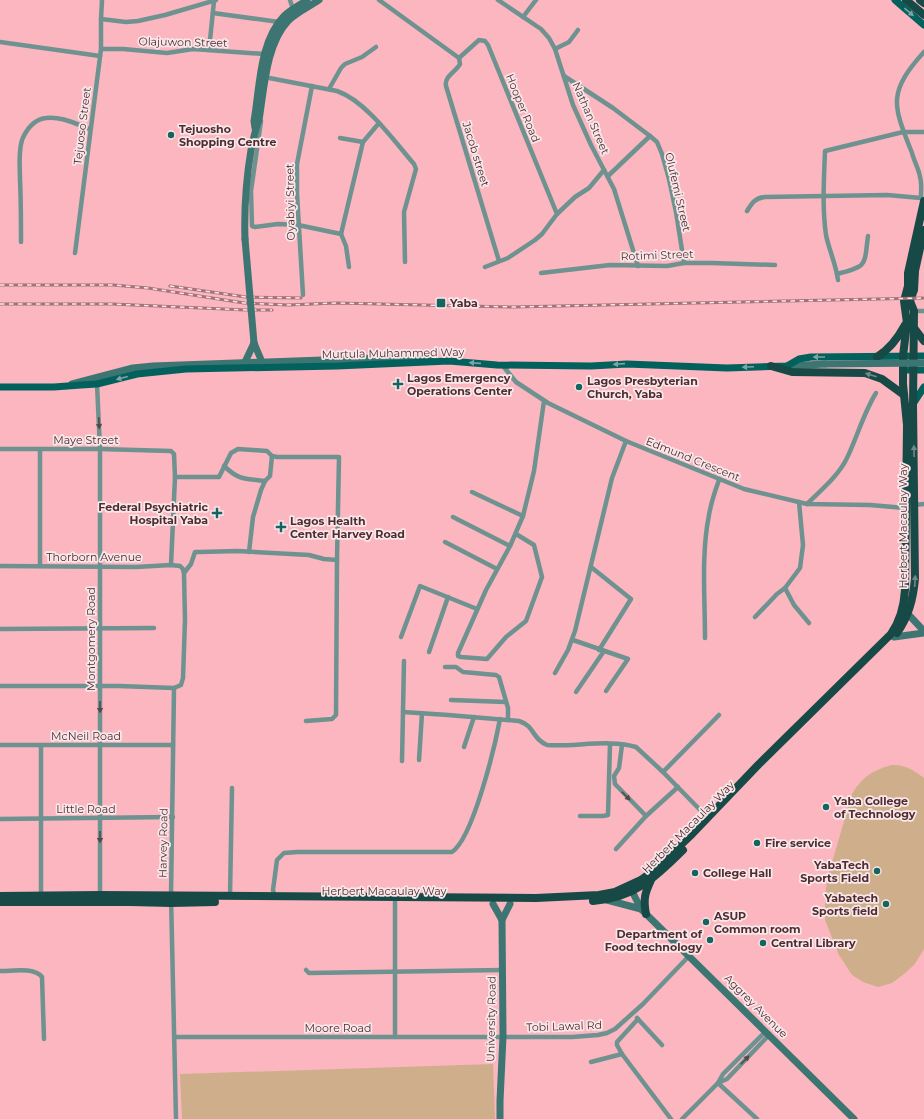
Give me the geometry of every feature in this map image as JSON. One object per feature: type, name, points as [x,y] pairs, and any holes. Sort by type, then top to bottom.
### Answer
[{"type":"highway","points":[[906,0],[924,15]]},
{"type":"highway","points":[[920,0],[924,3]]},
{"type":"highway","points":[[923,201],[908,273],[908,286],[904,301],[910,325],[924,341]]},
{"type":"highway","points":[[877,357],[886,351],[910,325],[914,311],[910,301],[914,290],[915,271],[924,230]]},
{"type":"highway","name":"Herbert Macaulay Way","points":[[0,896],[100,895],[171,900],[510,904],[607,900],[632,891],[652,880],[894,637],[908,614],[914,597],[915,579],[914,505],[916,414],[912,404],[914,355],[910,325]]},
{"type":"highway","name":"Herbert Macaulay Way","points":[[0,902],[131,902],[230,897],[423,897],[502,899],[599,895],[615,892],[640,880],[662,862],[708,818],[749,774],[891,634],[897,626],[904,600],[907,425],[904,394],[903,356],[910,325]]},
{"type":"highway","points":[[771,366],[792,372],[865,373],[882,380],[904,394]]},
{"type":"highway","points":[[644,912],[644,898],[652,880]]},
{"type":"main road","points":[[262,362],[254,343],[245,239],[244,208],[246,176],[261,108],[264,77],[264,54],[271,36],[279,22],[293,9],[307,0]]},
{"type":"main road","points":[[255,132],[254,121],[264,77],[271,50],[279,33],[288,21],[319,0]]},
{"type":"main road","points":[[895,0],[924,25]]},
{"type":"main road","points":[[245,362],[254,343]]},
{"type":"main road","points":[[787,366],[799,359],[811,357],[924,356]]},
{"type":"main road","points":[[54,387],[72,384],[133,368],[245,362],[405,357],[449,361]]},
{"type":"main road","name":"Murtula Muhammed Way","points":[[0,387],[54,387],[97,384],[137,374],[186,369],[337,366],[449,361],[497,365],[591,366],[627,364],[727,368],[787,366]]},
{"type":"main road","points":[[787,366],[924,363]]},
{"type":"main road","points":[[903,370],[924,370]]},
{"type":"main road","points":[[912,404],[924,387]]},
{"type":"main road","points":[[908,614],[924,632]]},
{"type":"main road","points":[[894,637],[924,632]]},
{"type":"main road","points":[[632,891],[644,912]]},
{"type":"main road","points":[[607,900],[644,912]]},
{"type":"main road","points":[[493,904],[502,920]]},
{"type":"main road","points":[[502,920],[510,904]]},
{"type":"main road","name":"Aggrey Avenue","points":[[644,912],[854,1119]]},
{"type":"main road","name":"University Road","points":[[500,1119],[503,1036],[502,920]]},
{"type":"street","name":"Tejuoso Street","points":[[75,253],[101,49],[100,19],[102,0]]},
{"type":"street","points":[[100,19],[126,22],[138,21],[165,16],[215,0],[210,50]]},
{"type":"street","points":[[290,0],[293,9]]},
{"type":"street","points":[[379,0],[459,58]]},
{"type":"street","name":"Nathan Street","points":[[498,0],[541,29],[549,38],[555,49],[573,105],[608,176],[618,202],[638,266]]},
{"type":"street","points":[[523,17],[536,0]]},
{"type":"street","points":[[213,13],[279,22]]},
{"type":"street","points":[[555,49],[569,42],[578,30]]},
{"type":"street","name":"Hooper Road","points":[[459,58],[479,40],[485,41],[488,45],[557,214]]},
{"type":"street","points":[[0,42],[100,56]]},
{"type":"street","points":[[329,89],[341,68],[345,64],[362,57],[376,47]]},
{"type":"street","name":"Olajuwon Street","points":[[101,49],[123,49],[168,53],[193,49],[264,54]]},
{"type":"street","points":[[746,211],[754,201],[759,198],[887,195],[923,201],[921,177],[899,121],[897,98],[900,85],[906,73],[924,52]]},
{"type":"street","name":"Jacob street","points":[[459,58],[460,64],[445,82],[499,261]]},
{"type":"street","name":"Olufemi Street","points":[[564,76],[613,108],[657,142],[669,179],[684,263]]},
{"type":"street","points":[[264,77],[329,89],[347,95],[357,102],[379,123],[414,164],[416,169],[404,212],[405,262]]},
{"type":"street","name":"Oyabiyi Street","points":[[302,295],[298,225],[297,164],[312,86]]},
{"type":"street","points":[[261,108],[262,115],[251,191],[252,226],[255,227],[278,224],[298,225],[341,234]]},
{"type":"street","points":[[21,242],[20,161],[22,141],[26,134],[31,126],[44,118],[61,118],[90,129]]},
{"type":"street","points":[[348,267],[346,246],[341,234],[363,142],[379,123]]},
{"type":"street","points":[[838,280],[827,237],[823,196],[825,152],[904,132],[924,132]]},
{"type":"street","points":[[608,176],[650,136]]},
{"type":"street","points":[[340,138],[363,142]]},
{"type":"street","points":[[485,267],[518,252],[535,240],[542,234],[557,214],[575,197],[589,188],[604,170]]},
{"type":"street","points":[[837,274],[857,269],[861,266],[864,260],[868,236]]},
{"type":"street","name":"Rotimi Street","points":[[541,273],[610,265],[667,266],[684,263],[775,265]]},
{"type":"street","points":[[914,311],[924,311]]},
{"type":"street","name":"Edmund Crescent","points":[[497,365],[503,366],[516,382],[544,401],[626,441],[744,489],[807,504],[870,505],[905,508]]},
{"type":"street","name":"Montgomery Road","points":[[97,384],[100,449],[100,895]]},
{"type":"street","points":[[807,504],[841,469],[870,403],[876,393]]},
{"type":"street","points":[[516,534],[534,546],[540,570],[541,580],[526,620],[506,636],[487,659],[458,656],[477,609],[516,534],[523,516],[533,477],[544,401]]},
{"type":"street","points":[[555,673],[572,640],[579,619],[612,478],[626,441]]},
{"type":"street","name":"Maye Street","points":[[0,449],[171,451],[174,454],[175,477]]},
{"type":"street","points":[[40,449],[40,566]]},
{"type":"street","points":[[0,686],[174,688],[181,685],[183,678],[185,620],[184,573],[180,566],[172,565],[175,477],[219,477],[231,453],[238,449],[267,451],[272,456],[339,457],[336,560],[336,715],[332,719],[306,721]]},
{"type":"street","points":[[249,552],[253,517],[265,481],[270,476],[272,456]]},
{"type":"street","points":[[224,466],[232,474],[240,478],[265,481]]},
{"type":"street","points":[[705,638],[706,529],[719,480]]},
{"type":"street","points":[[472,492],[523,516]]},
{"type":"street","points":[[756,617],[777,594],[785,588],[800,568],[803,558],[804,545],[800,502]]},
{"type":"street","points":[[914,505],[924,504]]},
{"type":"street","points":[[453,517],[510,546]]},
{"type":"street","points":[[445,542],[497,569]]},
{"type":"street","points":[[184,573],[191,564],[195,552],[237,551],[309,554],[324,559],[336,560]]},
{"type":"street","name":"Thorborn Avenue","points":[[0,566],[136,567],[172,565]]},
{"type":"street","points":[[576,692],[631,599],[591,567]]},
{"type":"street","points":[[401,636],[420,586],[477,609]]},
{"type":"street","points":[[785,588],[794,605],[809,623]]},
{"type":"street","points":[[429,652],[448,597]]},
{"type":"street","points":[[0,629],[154,628]]},
{"type":"street","points":[[572,640],[628,659],[606,691]]},
{"type":"street","points":[[402,761],[404,661]]},
{"type":"street","points":[[445,667],[456,667],[463,672],[496,675],[500,680],[506,702],[508,720]]},
{"type":"street","name":"Harvey Road","points":[[174,688],[171,900],[176,1119]]},
{"type":"street","points":[[451,700],[506,702]]},
{"type":"street","points":[[403,712],[519,721],[526,723],[539,740],[547,745],[610,744],[636,748],[663,772],[708,818]]},
{"type":"street","points":[[419,760],[422,713]]},
{"type":"street","points":[[663,772],[719,715]]},
{"type":"street","points":[[464,747],[474,717]]},
{"type":"street","points":[[275,897],[273,890],[277,860],[284,853],[452,852],[457,848],[469,828],[488,773],[500,719]]},
{"type":"street","points":[[580,816],[608,815],[610,744]]},
{"type":"street","name":"McNeil Road","points":[[0,745],[173,745]]},
{"type":"street","points":[[41,745],[41,896]]},
{"type":"street","points":[[622,745],[620,768],[614,776],[615,784],[646,816]]},
{"type":"street","points":[[616,849],[646,816],[678,787]]},
{"type":"street","points":[[230,897],[232,788]]},
{"type":"street","name":"Little Road","points":[[0,819],[173,817]]},
{"type":"street","points":[[395,902],[395,1037]]},
{"type":"street","name":"Tobi Lawal Rd","points":[[503,1036],[598,1035],[607,1033],[615,1029],[633,1014],[689,956]]},
{"type":"street","points":[[306,970],[309,973],[503,970]]},
{"type":"street","points":[[0,971],[32,971],[38,973],[42,977],[44,1039]]},
{"type":"street","points":[[633,1014],[662,1045]]},
{"type":"street","points":[[638,1019],[617,1042],[622,1054],[671,1119]]},
{"type":"street","points":[[682,1119],[718,1082],[727,1078],[767,1034]]},
{"type":"street","name":"Moore Road","points":[[174,1037],[503,1036]]},
{"type":"street","points":[[591,1062],[622,1054]]},
{"type":"street","points":[[718,1082],[757,1119]]},
{"type":"shaded area","name":"YabaTech Sports Field","points":[[891,765],[900,765],[909,768],[924,778],[924,949],[914,965],[904,974],[892,983],[878,987],[863,982],[852,975],[839,955],[825,920],[825,895],[828,876],[852,794],[868,775]]},
{"type":"shaded area","points":[[493,1064],[495,1119],[182,1119],[180,1074]]},
{"type":"railway","points":[[0,285],[113,285],[148,288],[244,303],[288,305],[336,303],[513,307],[924,298]]},
{"type":"railway","points":[[170,286],[246,297],[301,298]]},
{"type":"railway","points":[[0,304],[112,304],[272,310]]},
{"type":"place","name":"Tejuosho Shopping Centre","points":[[171,135]]},
{"type":"place","name":"Yaba","points":[[441,303]]},
{"type":"place","name":"Lagos Emergency Operations Center","points":[[398,384]]},
{"type":"place","name":"Lagos Presbyterian Church, Yaba","points":[[579,387]]},
{"type":"place","name":"Federal Psychiatric Hospital Yaba","points":[[217,513]]},
{"type":"place","name":"Lagos Health Center Harvey Road","points":[[281,527]]},
{"type":"place","name":"Yaba College of Technology","points":[[826,807]]},
{"type":"place","name":"Fire service","points":[[757,843]]},
{"type":"place","name":"YabaTech Sports Field","points":[[877,871]]},
{"type":"place","name":"College Hall","points":[[695,873]]},
{"type":"place","name":"Yabatech Sports field","points":[[886,904]]},
{"type":"place","name":"ASUP Common room","points":[[706,922]]},
{"type":"place","name":"Department of Food technology","points":[[710,940]]},
{"type":"place","name":"Central Library","points":[[763,943]]}]
